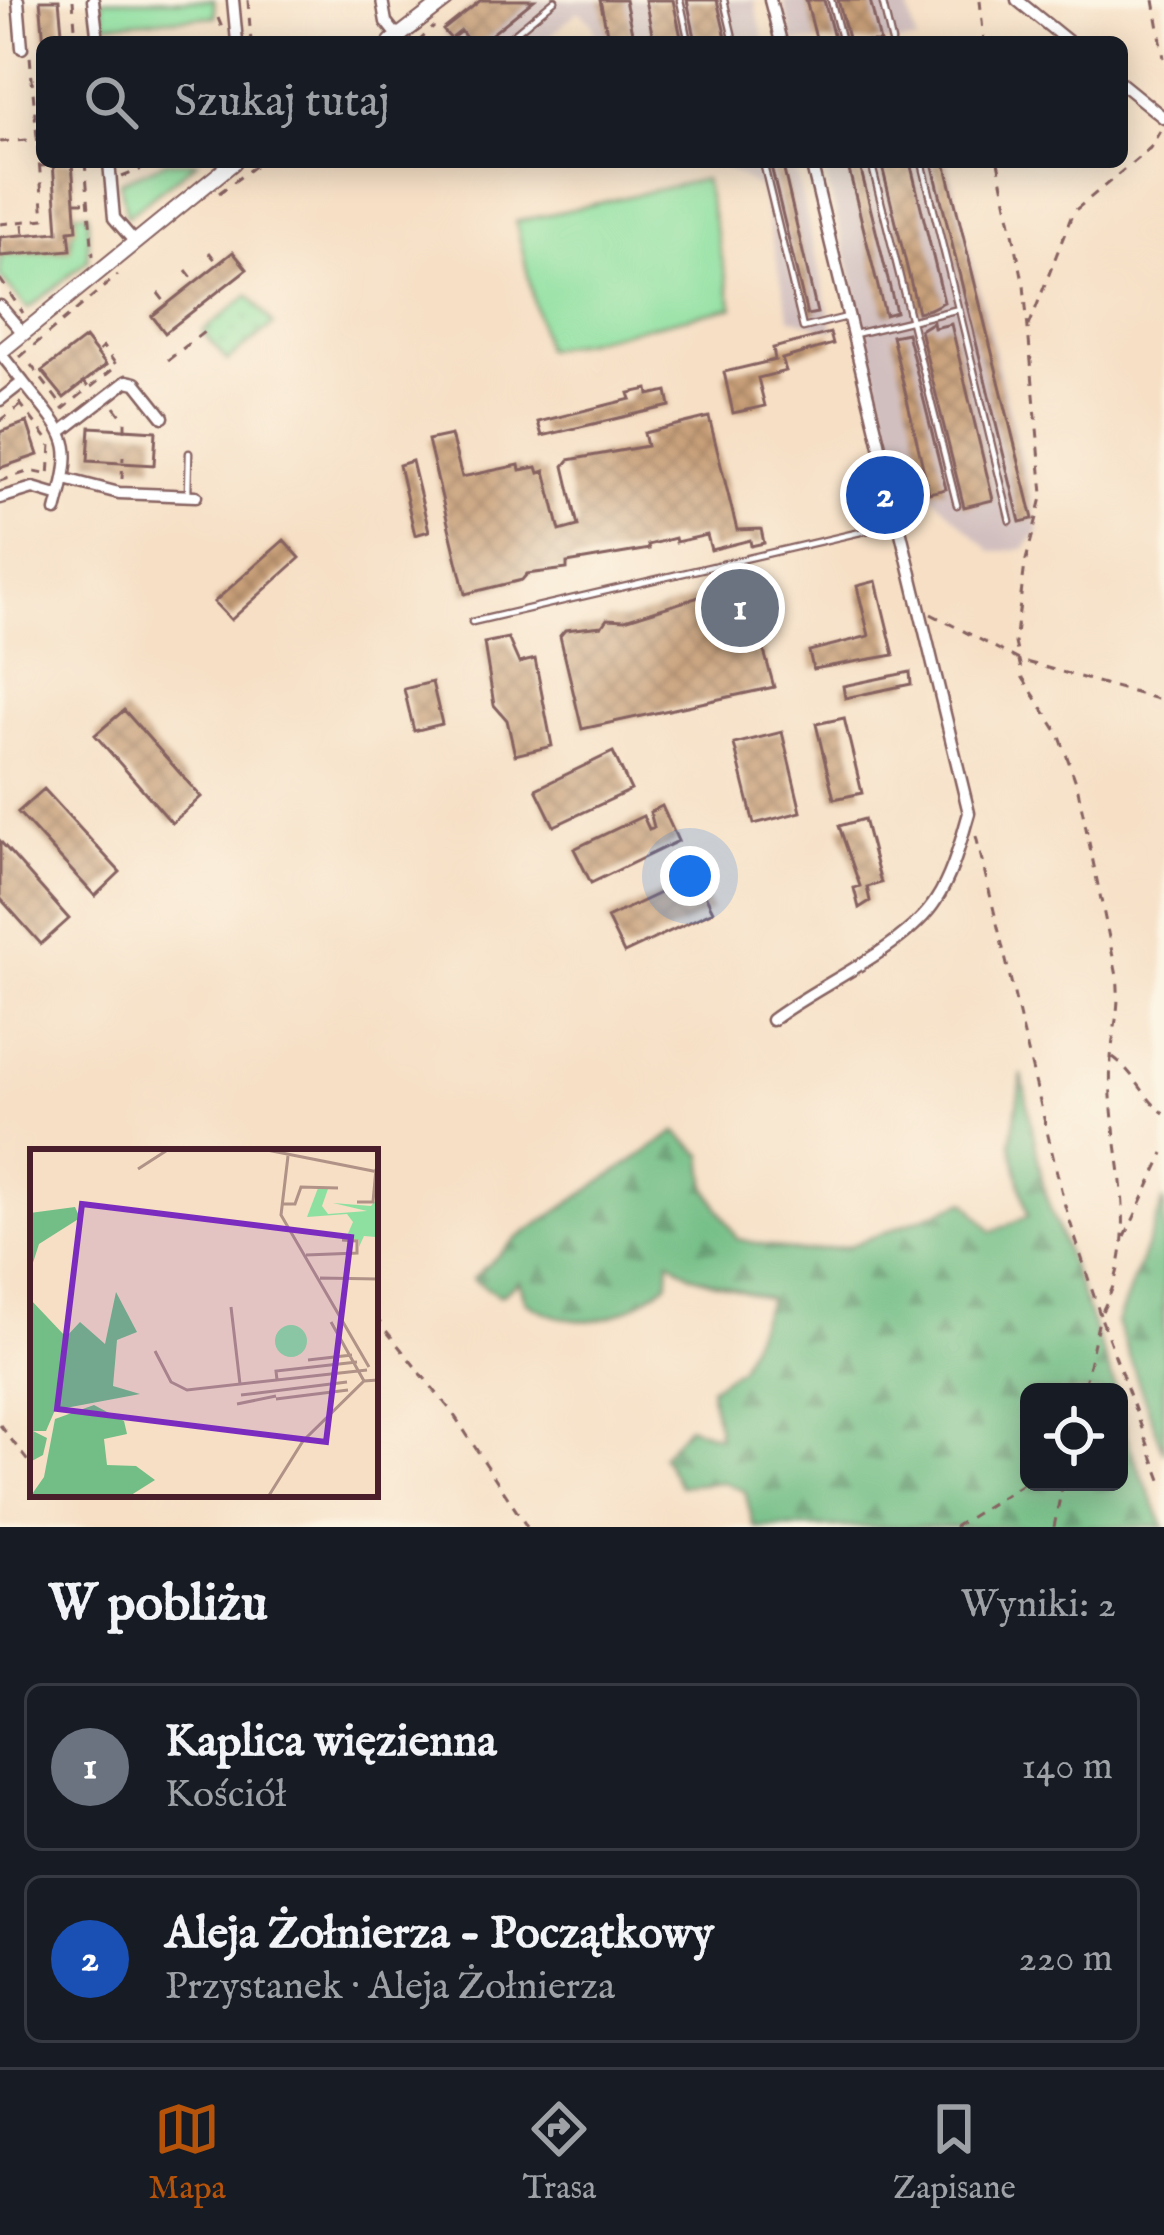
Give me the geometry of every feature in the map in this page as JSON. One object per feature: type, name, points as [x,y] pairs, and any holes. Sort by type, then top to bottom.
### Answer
[{"type":"street","points":[[18,0],[25,44]]},
{"type":"street","points":[[94,0],[97,36]]},
{"type":"street","points":[[233,0],[236,36]]},
{"type":"street","points":[[382,0],[393,36]]},
{"type":"street","points":[[398,36],[446,0]]},
{"type":"street","points":[[770,0],[779,36]]},
{"type":"street","points":[[1017,0],[1062,36]]},
{"type":"street","points":[[1128,89],[1164,121]]},
{"type":"street","points":[[110,168],[115,218],[133,240]]},
{"type":"street","points":[[56,512],[69,448],[62,432],[0,352],[226,168]]},
{"type":"street","points":[[772,1020],[882,949],[934,905],[952,871],[969,813],[813,168]]},
{"type":"street","points":[[0,306],[23,333]]},
{"type":"street","points":[[0,400],[23,382]]},
{"type":"street","points":[[62,432],[123,382],[133,382],[163,418]]},
{"type":"street","points":[[65,479],[119,493],[192,496]]},
{"type":"street","points":[[0,498],[33,488],[60,496]]},
{"type":"lane","points":[[511,36],[555,0]]},
{"type":"lane","points":[[680,0],[688,36]]},
{"type":"lane","points":[[724,0],[733,36]]},
{"type":"lane","points":[[831,0],[840,36]]},
{"type":"lane","points":[[882,0],[891,36]]},
{"type":"lane","points":[[764,168],[803,328],[850,316]]},
{"type":"lane","points":[[872,168],[957,506]]},
{"type":"lane","points":[[924,168],[1010,521]]},
{"type":"lane","points":[[855,334],[959,309]]},
{"type":"lane","points":[[189,453],[192,496]]},
{"type":"lane","points":[[472,622],[900,522]]},
{"type":"path","points":[[73,0],[76,36]]},
{"type":"path","points":[[248,0],[251,36]]},
{"type":"path","points":[[980,0],[984,36]]},
{"type":"path","points":[[1154,0],[1164,58]]},
{"type":"path","points":[[218,18],[225,36]]},
{"type":"path","points":[[25,44],[36,99]]},
{"type":"path","points":[[31,59],[36,59]]},
{"type":"path","points":[[1128,166],[1150,148],[1164,121]]},
{"type":"path","points":[[0,142],[36,140]]},
{"type":"path","points":[[0,224],[44,219],[39,168]]},
{"type":"path","points":[[85,168],[93,259]]},
{"type":"path","points":[[124,177],[145,168]]},
{"type":"path","points":[[212,198],[252,168]]},
{"type":"path","points":[[999,168],[1028,330],[1043,494],[1025,564],[1015,643],[1023,678],[1059,734],[1085,821],[1121,1008],[1112,1055],[1128,1217],[1116,1287],[1100,1315],[1085,1383]]},
{"type":"path","points":[[1028,330],[1072,212],[1126,168]]},
{"type":"path","points":[[75,202],[88,202]]},
{"type":"path","points":[[43,205],[56,204]]},
{"type":"path","points":[[23,222],[24,235]]},
{"type":"path","points":[[209,252],[217,261]]},
{"type":"path","points":[[10,365],[128,265]]},
{"type":"path","points":[[186,270],[193,279]]},
{"type":"path","points":[[0,279],[24,314]]},
{"type":"path","points":[[158,293],[164,302]]},
{"type":"path","points":[[168,360],[204,332]]},
{"type":"path","points":[[98,352],[103,347],[117,366],[89,388],[125,421],[125,432]]},
{"type":"path","points":[[31,365],[64,408]]},
{"type":"path","points":[[11,392],[51,444],[45,491]]},
{"type":"path","points":[[0,421],[21,405]]},
{"type":"path","points":[[119,493],[123,457]]},
{"type":"path","points":[[0,481],[30,471],[50,475]]},
{"type":"path","points":[[922,609],[1019,660],[1164,701]]},
{"type":"path","points":[[969,813],[1020,1002],[1065,1206],[1164,1488]]},
{"type":"path","points":[[1112,1055],[1143,1083],[1152,1105],[1164,1113]]},
{"type":"path","points":[[1124,1238],[1164,1153]]},
{"type":"path","points":[[378,1321],[452,1412],[527,1527]]},
{"type":"path","points":[[0,1425],[30,1464]]},
{"type":"path","points":[[954,1527],[1020,1486]]},
{"type":"path","points":[[1054,1527],[1061,1491]]},
{"type":"shaded area","points":[[481,0],[754,0],[763,36],[596,36],[593,23],[578,11],[551,36],[446,36],[443,30]]},
{"type":"shaded area","points":[[783,0],[906,0],[915,36],[792,36]]},
{"type":"shaded area","points":[[725,168],[794,168],[834,331],[790,318],[760,188]]},
{"type":"shaded area","points":[[824,168],[949,168],[1039,531],[1024,549],[992,552],[898,463]]},
{"type":"green space","points":[[102,0],[214,0],[215,16],[104,24]]},
{"type":"green space","points":[[152,168],[189,168],[127,216],[120,182]]},
{"type":"green space","points":[[704,179],[733,307],[545,350],[516,222]]},
{"type":"green space","points":[[76,212],[88,213],[88,260],[28,309],[0,277],[0,256],[70,250]]},
{"type":"green space","points":[[249,295],[273,325],[227,361],[203,331]]},
{"type":"green space","points":[[1022,1074],[1045,1194],[1114,1383],[1020,1383],[1020,1491],[1128,1491],[1128,1442],[1164,1527],[754,1527],[745,1491],[722,1482],[680,1486],[662,1456],[688,1426],[719,1437],[710,1388],[740,1367],[769,1299],[692,1276],[669,1260],[668,1282],[650,1295],[617,1314],[583,1321],[565,1319],[526,1302],[519,1281],[500,1296],[472,1279],[515,1240],[676,1132],[703,1155],[707,1188],[737,1239],[800,1252],[849,1246],[966,1201],[992,1232],[1028,1216],[1011,1143]]},
{"type":"green space","points":[[1164,1200],[1164,1453],[1117,1323]]},
{"type":"building","points":[[40,0],[59,0],[62,36],[43,36]]},
{"type":"building","points":[[481,0],[534,0],[489,36],[465,36],[461,31],[448,36],[443,30]]},
{"type":"building","points":[[600,0],[625,0],[633,36],[608,36]]},
{"type":"building","points":[[645,0],[673,0],[681,36],[653,36]]},
{"type":"building","points":[[687,0],[717,0],[726,36],[695,36]]},
{"type":"building","points":[[806,0],[824,0],[833,36],[815,36]]},
{"type":"building","points":[[838,0],[870,0],[879,36],[847,36]]},
{"type":"building","points":[[53,168],[72,168],[77,230],[69,231],[71,250],[0,256],[0,237],[58,232]]},
{"type":"building","points":[[771,168],[783,168],[817,313],[807,315]]},
{"type":"building","points":[[848,168],[860,168],[896,312],[885,315]]},
{"type":"building","points":[[882,168],[911,168],[944,302],[918,312]]},
{"type":"building","points":[[933,168],[946,168],[1033,519],[1020,522]]},
{"type":"building","points":[[233,252],[247,269],[165,333],[152,316]]},
{"type":"building","points":[[933,322],[934,328],[951,324],[993,500],[964,507],[920,330]]},
{"type":"building","points":[[830,333],[833,344],[782,359],[786,371],[758,378],[765,406],[733,413],[724,372],[775,360],[773,348]]},
{"type":"building","points":[[907,333],[946,489],[929,493],[892,336]]},
{"type":"building","points":[[85,338],[106,365],[64,398],[42,371]]},
{"type":"building","points":[[648,389],[649,395],[667,391],[670,406],[542,436],[538,422],[631,399],[629,393]]},
{"type":"building","points":[[709,417],[737,530],[761,529],[764,543],[751,546],[750,540],[711,550],[707,535],[676,542],[675,538],[648,545],[649,549],[567,563],[567,569],[527,574],[522,580],[465,594],[428,440],[451,435],[462,477],[519,465],[520,470],[537,467],[539,473],[545,471],[560,531],[578,526],[564,466],[569,460],[647,446],[644,433]]},
{"type":"building","points":[[27,422],[38,455],[0,468],[0,432]]},
{"type":"building","points":[[90,427],[156,431],[154,465],[88,461]]},
{"type":"building","points":[[412,461],[429,531],[415,535],[399,465]]},
{"type":"building","points":[[284,540],[300,558],[231,620],[214,602]]},
{"type":"building","points":[[876,581],[894,655],[813,669],[809,651],[869,636],[857,586]]},
{"type":"building","points":[[746,586],[774,687],[582,729],[560,636],[565,630],[602,626],[607,619],[625,620]]},
{"type":"building","points":[[508,638],[519,663],[535,659],[552,746],[515,755],[507,720],[494,705],[484,643]]},
{"type":"building","points":[[910,672],[911,684],[845,698],[843,686]]},
{"type":"building","points":[[432,682],[442,724],[414,731],[404,689]]},
{"type":"building","points":[[124,710],[201,797],[172,823],[95,735]]},
{"type":"building","points":[[844,718],[862,793],[834,799],[816,724]]},
{"type":"building","points":[[782,732],[801,812],[754,824],[734,744]]},
{"type":"building","points":[[613,752],[631,790],[554,826],[536,789]]},
{"type":"building","points":[[44,789],[120,872],[95,896],[18,812]]},
{"type":"building","points":[[662,806],[678,841],[591,883],[574,849],[643,816],[649,829],[654,827],[650,812]]},
{"type":"building","points":[[864,819],[881,883],[867,887],[870,901],[859,908],[854,888],[860,886],[839,826]]},
{"type":"building","points":[[0,841],[69,919],[41,944],[0,898]]},
{"type":"building","points":[[696,876],[713,911],[624,953],[607,918]]},
{"type":"place","name":"Aleja Żołnierza - Początkowy","points":[[885,495]]},
{"type":"place","name":"Kaplica więzienna","points":[[740,608]]}]
